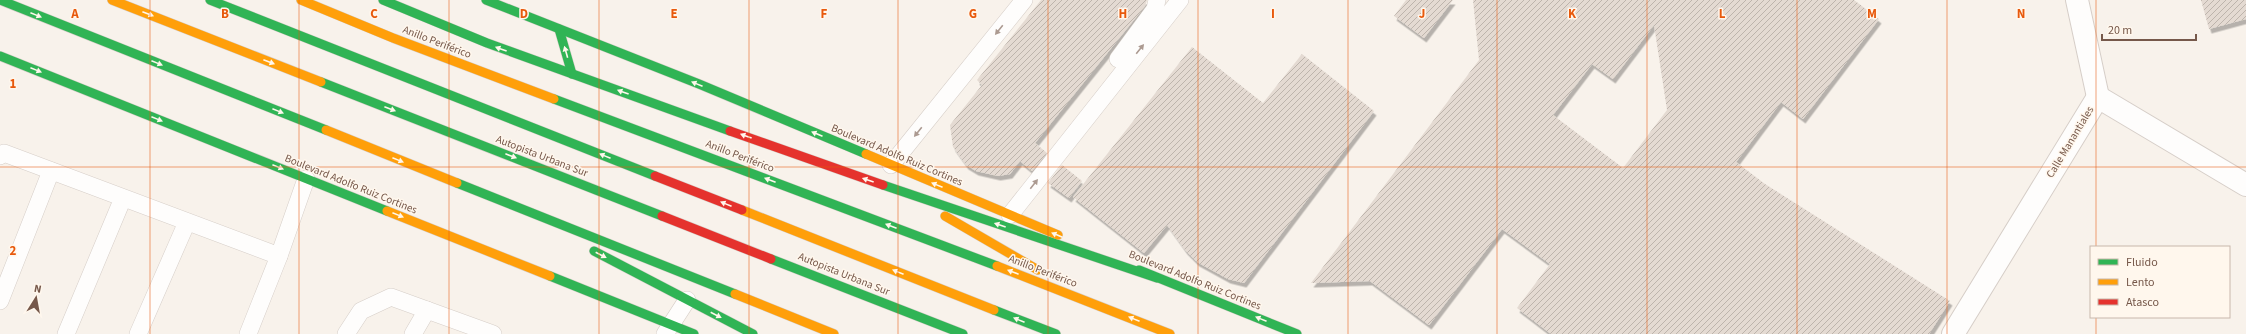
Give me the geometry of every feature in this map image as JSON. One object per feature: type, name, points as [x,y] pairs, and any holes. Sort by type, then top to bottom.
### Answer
[{"type":"main road","points":[[0,0],[834,334]]},
{"type":"main road","name":"Autopista Urbana Sur","points":[[112,0],[963,334]]},
{"type":"main road","name":"Autopista Urbana Sur","points":[[210,0],[1056,334]]},
{"type":"main road","name":"Anillo Periférico","points":[[301,0],[393,38],[1092,302],[1170,334]]},
{"type":"main road","points":[[383,0],[487,43],[572,74],[905,193],[1157,278]]},
{"type":"main road","name":"Boulevard Adolfo Ruiz Cortines","points":[[486,0],[699,84],[1010,214],[1157,278],[1297,334]]},
{"type":"main road","points":[[559,29],[572,74]]},
{"type":"main road","name":"Boulevard Adolfo Ruiz Cortines","points":[[0,56],[306,179],[668,329],[694,334]]},
{"type":"main road","points":[[479,192],[562,235]]},
{"type":"main road","points":[[905,193],[1092,302]]},
{"type":"main road","points":[[583,246],[753,334]]},
{"type":"street","points":[[2077,0],[2098,97]]},
{"type":"street","name":"Calle Manantiales","points":[[1953,334],[2098,97],[2246,185]]},
{"type":"lane","points":[[891,165],[1024,0]]},
{"type":"lane","points":[[1010,214],[1180,0]]},
{"type":"lane","points":[[1093,108],[1104,77],[1158,3]]},
{"type":"lane","points":[[0,156],[4,153],[279,256]]},
{"type":"lane","points":[[0,301],[51,171]]},
{"type":"lane","points":[[248,334],[279,256],[306,179]]},
{"type":"lane","points":[[66,334],[123,198]]},
{"type":"lane","points":[[138,334],[187,222]]},
{"type":"lane","points":[[346,334],[361,311],[391,297],[493,334]]},
{"type":"lane","points":[[668,329],[687,300]]},
{"type":"lane","points":[[413,334],[427,310]]},
{"type":"building","points":[[1041,0],[1147,0],[1145,6],[1035,143],[1047,153],[1032,171],[1020,161],[1010,174],[998,176],[976,171],[966,165],[953,147],[950,125],[982,85],[977,80]]},
{"type":"building","points":[[1406,0],[1453,0],[1424,38],[1394,16]]},
{"type":"building","points":[[1473,0],[1854,0],[1879,19],[1803,119],[1781,102],[1736,162],[1765,184],[1950,301],[1929,334],[1551,334],[1517,308],[1550,264],[1502,229],[1429,325],[1370,281],[1311,283],[1479,60]],"holes":[[[1654,25],[1667,110],[1623,168],[1553,115],[1592,64],[1613,79]]]},
{"type":"building","points":[[2201,0],[2246,0],[2246,19],[2209,29]]},
{"type":"building","points":[[1192,47],[1263,103],[1302,54],[1374,111],[1244,283],[1228,279],[1197,262],[1185,250],[1167,225],[1144,253],[1073,197]]},
{"type":"building","points":[[1062,165],[1082,181],[1069,198],[1048,183]]},
{"type":"traffic: fast","points":[[0,0],[326,130]]},
{"type":"traffic: fast","points":[[210,0],[655,176]]},
{"type":"traffic: fast","points":[[383,0],[487,43],[730,131]]},
{"type":"traffic: fast","points":[[486,0],[699,84],[866,154]]},
{"type":"traffic: fast","points":[[559,29],[572,74]]},
{"type":"traffic: fast","points":[[0,56],[387,211]]},
{"type":"traffic: fast","points":[[321,82],[662,216]]},
{"type":"traffic: fast","points":[[554,99],[997,266]]},
{"type":"traffic: fast","points":[[457,183],[735,294]]},
{"type":"traffic: fast","points":[[883,185],[1157,278]]},
{"type":"traffic: fast","points":[[594,251],[753,334]]},
{"type":"traffic: fast","points":[[771,259],[963,334]]},
{"type":"traffic: fast","points":[[1139,270],[1297,334]]},
{"type":"traffic: fast","points":[[550,276],[694,334]]},
{"type":"traffic: fast","points":[[994,310],[1056,334]]},
{"type":"traffic: slow","points":[[112,0],[321,82]]},
{"type":"traffic: slow","points":[[301,0],[393,38],[554,99]]},
{"type":"traffic: slow","points":[[326,130],[457,183]]},
{"type":"traffic: slow","points":[[866,154],[1058,235]]},
{"type":"traffic: slow","points":[[742,210],[994,310]]},
{"type":"traffic: slow","points":[[387,211],[550,276]]},
{"type":"traffic: slow","points":[[945,216],[1038,270]]},
{"type":"traffic: slow","points":[[997,266],[1170,334]]},
{"type":"traffic: slow","points":[[735,294],[834,334]]},
{"type":"traffic: jam","points":[[730,131],[883,185]]},
{"type":"traffic: jam","points":[[655,176],[742,210]]},
{"type":"traffic: jam","points":[[662,216],[771,259]]}]
